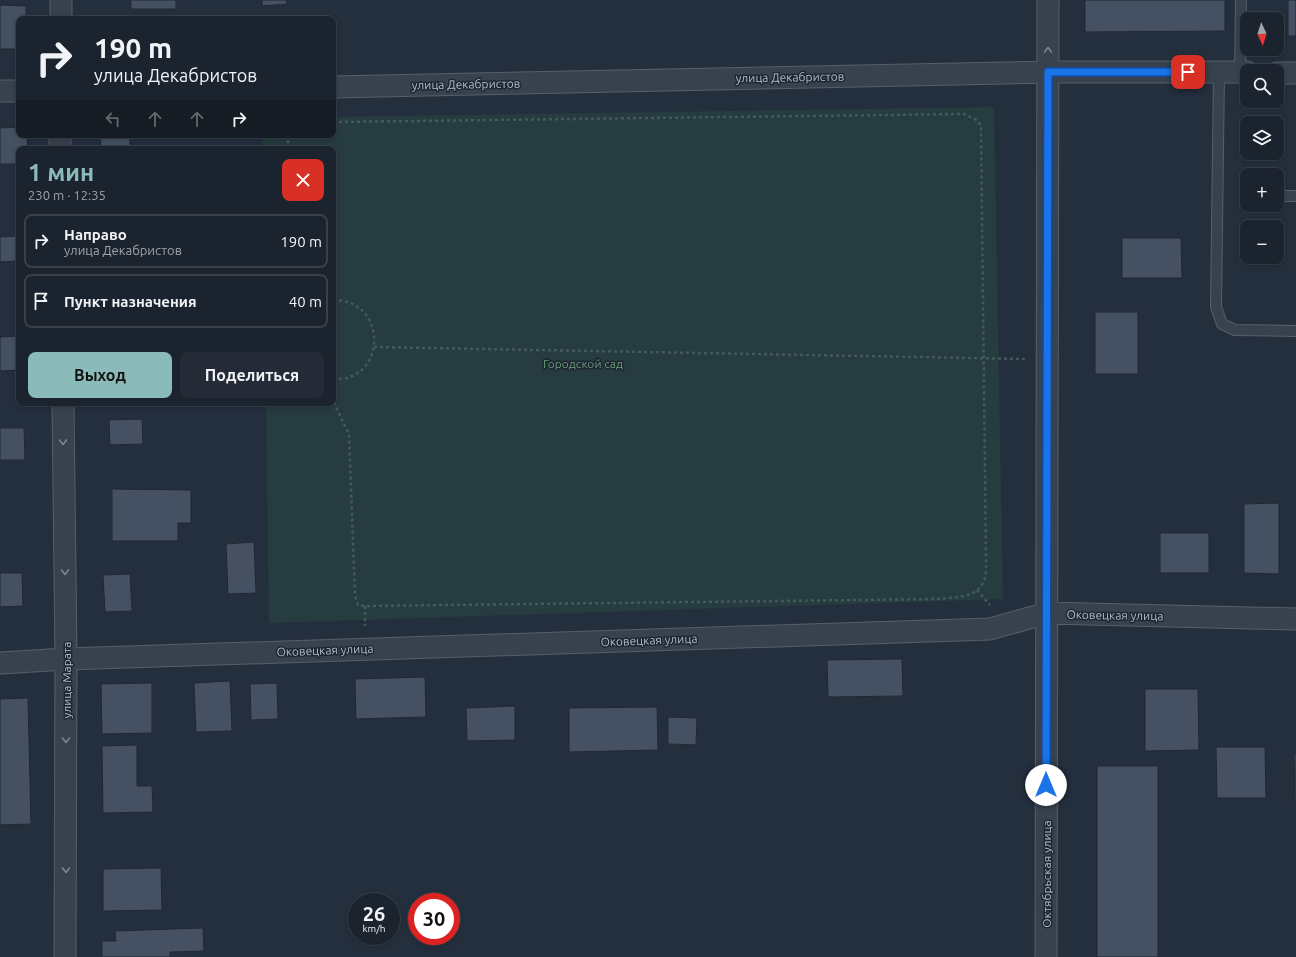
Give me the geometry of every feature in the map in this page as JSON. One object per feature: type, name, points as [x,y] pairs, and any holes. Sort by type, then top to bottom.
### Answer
[{"type":"street","points":[[61,0],[61,16]]},
{"type":"street","name":"Октябрьская улица","points":[[1046,957],[1048,0]]},
{"type":"street","name":"улица Декабристов","points":[[336,87],[1048,72],[1240,72]]},
{"type":"street","points":[[1284,73],[1296,73]]},
{"type":"street","points":[[0,91],[16,91]]},
{"type":"street","name":"улица Марата","points":[[63,406],[66,659],[66,957]]},
{"type":"street","name":"Оковецкая улица","points":[[0,663],[66,659],[990,629],[1046,613],[1296,619]]},
{"type":"lane","points":[[1241,0],[1243,64]]},
{"type":"lane","points":[[1219,72],[1216,307],[1218,317],[1222,324],[1235,330],[1296,331]]},
{"type":"lane","points":[[1285,196],[1296,196]]},
{"type":"path","points":[[335,406],[349,434],[355,596],[358,605],[940,598],[961,597],[977,590],[984,581],[986,565],[981,125],[975,119],[964,114],[336,122]]},
{"type":"path","points":[[336,300],[354,304],[364,312],[371,322],[375,335],[374,347],[370,360],[361,370],[349,377],[336,379]]},
{"type":"path","points":[[374,347],[1047,360]]},
{"type":"green space","name":"Городской сад","points":[[994,107],[1003,599],[269,623],[266,406],[336,406],[336,146],[262,146],[262,138],[336,138],[336,117]]},
{"type":"building","points":[[131,0],[176,0],[176,9],[131,9]]},
{"type":"building","points":[[262,0],[286,0],[287,4],[262,6]]},
{"type":"building","points":[[1085,0],[1225,0],[1225,31],[1085,32]]},
{"type":"building","points":[[1288,0],[1296,0],[1296,36],[1288,36]]},
{"type":"building","points":[[0,5],[26,6],[26,16],[16,16],[16,49],[0,49]]},
{"type":"building","points":[[16,127],[16,138],[27,138],[28,146],[16,146],[16,164],[0,164],[0,128]]},
{"type":"building","points":[[100,138],[130,138],[130,146],[101,146]]},
{"type":"building","points":[[16,236],[16,261],[0,262],[0,237]]},
{"type":"building","points":[[1122,238],[1181,238],[1182,278],[1122,278]]},
{"type":"building","points":[[1095,312],[1138,312],[1138,374],[1095,374]]},
{"type":"building","points":[[16,336],[16,370],[0,371],[0,337]]},
{"type":"building","points":[[142,419],[143,444],[110,445],[109,420]]},
{"type":"building","points":[[0,428],[24,428],[25,460],[0,460]]},
{"type":"building","points":[[112,489],[191,490],[191,523],[178,523],[178,541],[112,541]]},
{"type":"building","points":[[1279,503],[1279,574],[1244,573],[1244,504]]},
{"type":"building","points":[[1160,533],[1209,533],[1209,573],[1160,573]]},
{"type":"building","points":[[254,542],[256,593],[228,594],[226,544]]},
{"type":"building","points":[[0,573],[22,573],[23,606],[0,607]]},
{"type":"building","points":[[130,574],[132,611],[105,612],[103,575]]},
{"type":"building","points":[[902,659],[903,696],[828,697],[827,660]]},
{"type":"building","points":[[425,677],[426,717],[356,719],[355,679]]},
{"type":"building","points":[[230,681],[232,731],[196,732],[194,683]]},
{"type":"building","points":[[152,683],[152,733],[102,734],[101,684]]},
{"type":"building","points":[[277,683],[278,719],[251,720],[250,684]]},
{"type":"building","points":[[1145,689],[1198,689],[1199,750],[1145,751]]},
{"type":"building","points":[[28,698],[31,824],[0,825],[0,699]]},
{"type":"building","points":[[515,706],[515,740],[467,741],[466,708]]},
{"type":"building","points":[[657,707],[658,750],[569,752],[569,708]]},
{"type":"building","points":[[668,717],[697,718],[696,745],[668,744]]},
{"type":"building","points":[[137,745],[137,786],[152,786],[153,812],[103,813],[102,746]]},
{"type":"building","points":[[1216,747],[1265,747],[1266,798],[1217,798]]},
{"type":"building","points":[[1294,754],[1296,754],[1296,805],[1295,805]]},
{"type":"building","points":[[1097,766],[1158,766],[1158,957],[1097,957]]},
{"type":"building","points":[[161,868],[162,910],[103,911],[103,869]]},
{"type":"building","points":[[203,928],[204,951],[170,952],[170,957],[102,957],[102,941],[116,941],[115,931]]},
{"type":"route","points":[[1046,785],[1048,72],[1188,72]]}]
